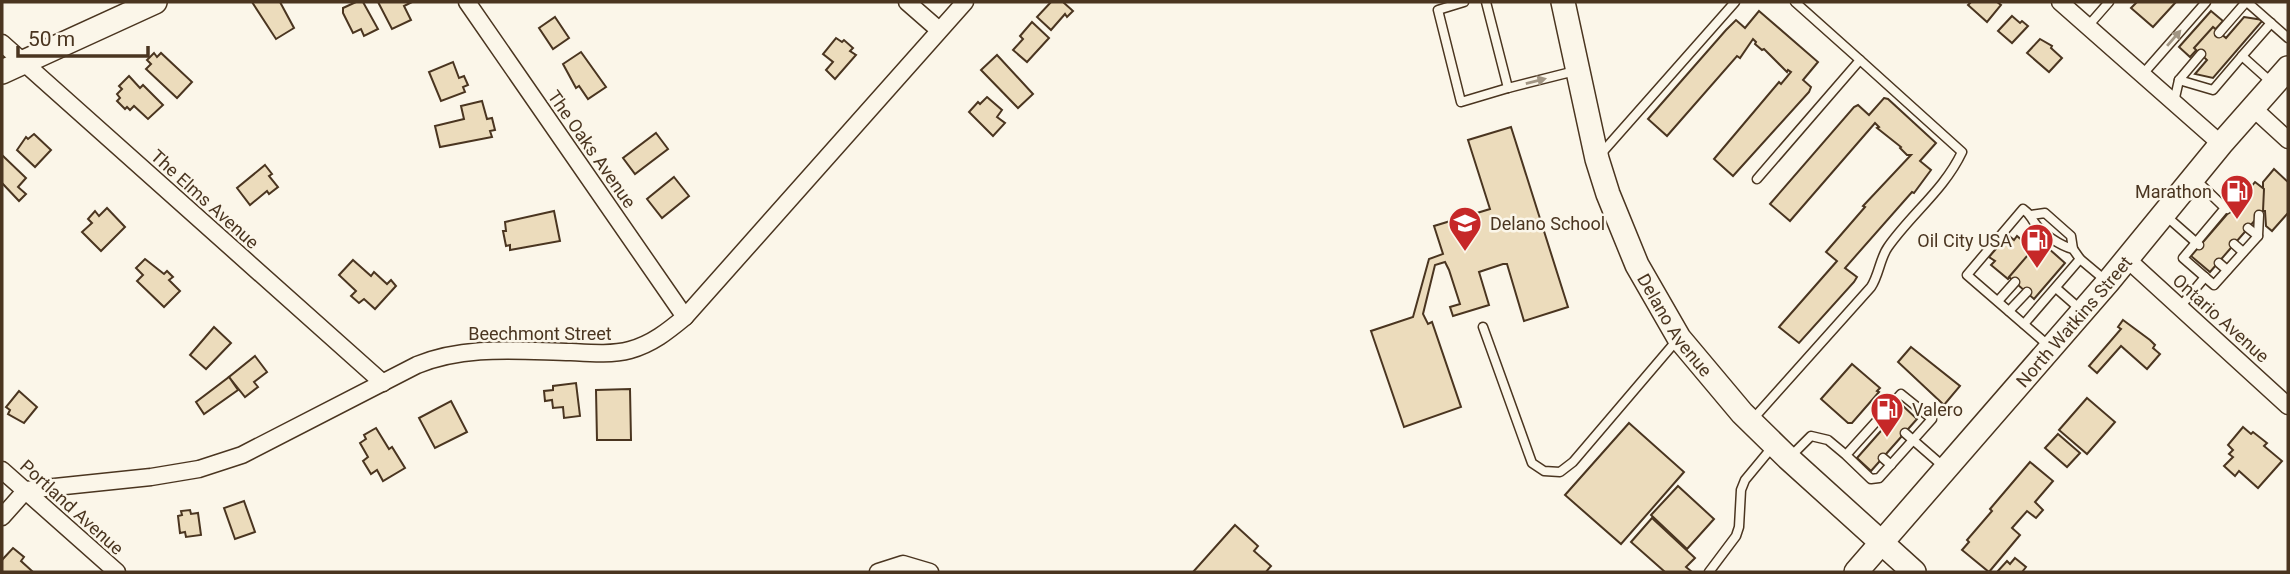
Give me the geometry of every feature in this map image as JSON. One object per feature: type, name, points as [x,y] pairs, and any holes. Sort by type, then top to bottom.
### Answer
[{"type":"main road","points":[[2,72],[155,2]]},
{"type":"main road","name":"Delano Avenue","points":[[1563,2],[1597,159],[1608,194],[1637,265],[1679,338],[1751,421],[1914,572]]},
{"type":"main road","name":"North Watkins Street","points":[[1856,572],[2109,282],[2221,144],[2281,76]]},
{"type":"street","name":"The Oaks Avenue","points":[[467,2],[685,317]]},
{"type":"street","points":[[907,2],[939,30]]},
{"type":"street","name":"Beechmont Street","points":[[26,490],[151,477],[199,469],[242,455],[435,357],[488,350],[594,353],[628,351],[657,339],[685,317],[965,2]]},
{"type":"street","points":[[2060,2],[2221,144]]},
{"type":"street","name":"The Elms Avenue","points":[[2,43],[383,383]]},
{"type":"street","points":[[2253,108],[2288,140]]},
{"type":"street","name":"Ontario Avenue","points":[[2127,260],[2288,406]]},
{"type":"street","name":"Portland Avenue","points":[[2,470],[117,572]]},
{"type":"street","points":[[2,517],[26,490]]},
{"type":"street","points":[[878,572],[903,564],[930,572]]},
{"type":"lane","points":[[1464,2],[1438,10],[1461,102],[1578,70]]},
{"type":"lane","points":[[1486,2],[1508,88]]},
{"type":"lane","points":[[1597,159],[1735,2]]},
{"type":"lane","points":[[1751,421],[1871,287],[1888,247],[1941,187],[1962,152],[1796,2]]},
{"type":"lane","points":[[2088,26],[2109,2]]},
{"type":"lane","points":[[2143,75],[2206,2]]},
{"type":"lane","points":[[2226,30],[2247,2],[2288,38]]},
{"type":"lane","points":[[2179,80],[2213,90],[2227,67],[2254,37],[2271,23]]},
{"type":"lane","points":[[2241,53],[2281,76]]},
{"type":"lane","points":[[2174,102],[2179,80],[2201,58]]},
{"type":"lane","points":[[1757,178],[1860,61]]},
{"type":"lane","points":[[2193,178],[2227,209]]},
{"type":"lane","points":[[2240,198],[2236,194],[2214,225],[2183,258],[2214,285],[2258,236],[2259,215]]},
{"type":"lane","points":[[2051,348],[1967,275],[2023,209],[2031,215],[2034,223],[2063,247],[2073,249]]},
{"type":"lane","points":[[2031,215],[2045,212],[2071,236],[2073,249],[2080,259],[2109,282]]},
{"type":"lane","points":[[2164,215],[2198,244]]},
{"type":"lane","points":[[2248,228],[2258,236]]},
{"type":"lane","points":[[2045,246],[2052,238]]},
{"type":"lane","points":[[2234,244],[2243,252]]},
{"type":"lane","points":[[2057,256],[2063,247]]},
{"type":"lane","points":[[2024,324],[2080,259]]},
{"type":"lane","points":[[2218,262],[2227,270]]},
{"type":"lane","points":[[2180,307],[2205,277]]},
{"type":"lane","points":[[1998,302],[2015,282]]},
{"type":"lane","points":[[2056,288],[2083,311]]},
{"type":"lane","points":[[2009,312],[2027,292]]},
{"type":"lane","points":[[1483,327],[1532,463],[1544,471],[1560,472],[1573,462],[1679,338]]},
{"type":"lane","points":[[1709,572],[1739,527],[1741,490],[1745,480],[1782,451],[1811,436],[1828,440],[1846,456],[1871,478],[1879,478],[1932,419],[1901,394],[1887,418],[1861,439],[1846,456]]},
{"type":"lane","points":[[1905,433],[1947,469]]},
{"type":"lane","points":[[1861,439],[1869,445]]},
{"type":"lane","points":[[1883,458],[1891,465]]},
{"type":"building","points":[[252,2],[280,2],[294,28],[276,39]]},
{"type":"building","points":[[363,2],[378,29],[364,36],[361,29],[353,33],[343,13],[343,8]]},
{"type":"building","points":[[378,2],[412,2],[404,6],[411,20],[392,29]]},
{"type":"building","points":[[1051,2],[1063,2],[1073,11],[1067,17],[1065,14],[1051,30],[1037,17]]},
{"type":"building","points":[[1971,2],[1997,2],[2001,5],[1987,22],[1968,5]]},
{"type":"building","points":[[2137,2],[2176,2],[2153,27],[2131,8]]},
{"type":"building","points":[[1759,11],[1818,62],[1803,80],[1811,87],[1809,92],[1733,176],[1714,159],[1779,82],[1781,84],[1791,72],[1787,72],[1764,49],[1755,44],[1753,39],[1740,58],[1737,56],[1667,136],[1648,119],[1736,20],[1745,28]]},
{"type":"building","points":[[2211,11],[2223,21],[2190,57],[2179,47]]},
{"type":"building","points":[[2012,16],[2028,26],[2012,43],[1998,31]]},
{"type":"building","points":[[555,17],[569,38],[553,49],[539,28]]},
{"type":"building","points":[[2244,17],[2263,20],[2213,78],[2195,74],[2207,60],[2194,48],[2213,27],[2226,38]]},
{"type":"building","points":[[1032,22],[1049,38],[1027,62],[1013,50]]},
{"type":"building","points":[[836,38],[842,42],[844,40],[853,48],[850,51],[856,55],[835,79],[826,70],[833,62],[823,54]]},
{"type":"building","points":[[2040,39],[2052,46],[2062,58],[2049,72],[2027,53]]},
{"type":"building","points":[[581,52],[606,87],[588,99],[579,86],[576,88],[563,64]]},
{"type":"building","points":[[154,53],[157,57],[161,53],[192,82],[177,98],[146,69],[151,64],[147,60]]},
{"type":"building","points":[[997,55],[1033,94],[1018,108],[981,70]]},
{"type":"building","points":[[453,62],[459,78],[464,76],[468,85],[463,87],[465,92],[441,101],[429,72]]},
{"type":"building","points":[[129,76],[140,88],[143,85],[163,105],[148,119],[134,106],[130,110],[127,107],[125,109],[117,101],[120,98],[117,94],[122,89],[119,86]]},
{"type":"building","points":[[987,97],[1002,110],[997,117],[1005,123],[993,136],[969,112]]},
{"type":"building","points":[[1884,98],[1936,143],[1920,161],[1931,170],[1914,193],[1912,192],[1845,268],[1857,277],[1854,282],[1799,343],[1779,327],[1837,261],[1826,252],[1865,207],[1863,206],[1911,155],[1907,155],[1877,128],[1879,127],[1875,123],[1790,221],[1770,204],[1854,107],[1858,105],[1869,115]]},
{"type":"building","points":[[482,101],[487,119],[492,118],[495,130],[490,131],[492,137],[440,147],[435,126],[464,119],[461,106]]},
{"type":"building","points":[[1511,127],[1568,307],[1524,321],[1507,264],[1503,264],[1479,272],[1489,305],[1453,316],[1450,307],[1460,304],[1449,270],[1445,262],[1435,265],[1423,314],[1428,324],[1432,322],[1461,407],[1404,427],[1371,331],[1413,317],[1429,259],[1443,254],[1434,226],[1490,209],[1468,140]]},
{"type":"building","points":[[656,133],[668,149],[635,174],[623,158]]},
{"type":"building","points":[[34,134],[51,150],[35,167],[17,150],[26,137],[28,139]]},
{"type":"building","points":[[2,155],[26,178],[18,187],[26,194],[19,201],[2,183]]},
{"type":"building","points":[[265,165],[272,174],[269,176],[278,187],[269,194],[267,191],[250,205],[237,188]]},
{"type":"building","points":[[2274,169],[2288,182],[2288,213],[2272,231],[2266,226],[2263,211],[2263,182]]},
{"type":"building","points":[[674,177],[689,196],[662,218],[647,199]]},
{"type":"building","name":"Marathon","points":[[2255,182],[2264,189],[2263,211],[2210,272],[2191,256]]},
{"type":"building","points":[[107,208],[125,227],[101,251],[82,232],[92,223],[88,219],[95,211],[99,216]]},
{"type":"building","points":[[554,211],[560,241],[510,250],[510,245],[506,246],[503,231],[506,231],[505,222]]},
{"type":"building","points":[[2008,235],[2014,240],[2017,236],[2033,250],[2008,279],[1991,265],[1995,261],[1989,257]]},
{"type":"building","name":"Oil City USA","points":[[2040,241],[2065,263],[2034,299],[2009,277]]},
{"type":"building","points":[[145,259],[164,274],[167,271],[173,277],[169,280],[180,291],[164,307],[137,281],[143,275],[136,268]]},
{"type":"building","points":[[353,260],[371,276],[374,272],[387,284],[391,280],[396,286],[375,309],[364,299],[359,303],[351,296],[356,291],[339,275]]},
{"type":"building","points":[[2123,320],[2150,340],[2155,345],[2153,348],[2160,354],[2147,369],[2121,346],[2097,373],[2089,366],[2121,329],[2118,327]]},
{"type":"building","points":[[214,327],[231,343],[206,369],[190,355]]},
{"type":"building","points":[[1911,347],[1960,386],[1944,405],[1898,362]]},
{"type":"building","points":[[255,356],[267,372],[254,382],[258,387],[245,397],[229,377]]},
{"type":"building","points":[[1852,364],[1880,388],[1852,423],[1848,423],[1821,399]]},
{"type":"building","points":[[229,377],[238,390],[204,414],[196,402]]},
{"type":"building","points":[[576,383],[580,416],[564,418],[563,407],[553,408],[552,400],[545,401],[544,391],[553,390],[553,386]]},
{"type":"building","points":[[630,389],[631,440],[597,440],[596,390]]},
{"type":"building","points":[[19,391],[37,407],[24,423],[8,414],[10,410],[6,407]]},
{"type":"building","points":[[2087,398],[2115,422],[2087,454],[2059,430]]},
{"type":"building","points":[[451,401],[467,432],[435,448],[419,418]]},
{"type":"building","name":"Valero","points":[[1903,406],[1917,419],[1871,471],[1857,458]]},
{"type":"building","points":[[1629,423],[1684,472],[1621,544],[1565,495]]},
{"type":"building","points":[[2243,427],[2267,443],[2264,446],[2282,461],[2258,488],[2239,471],[2235,476],[2224,466],[2233,457],[2229,454],[2233,450],[2228,445]]},
{"type":"building","points":[[376,428],[405,468],[383,481],[377,470],[371,474],[363,461],[368,457],[360,443],[366,439],[364,435]]},
{"type":"building","points":[[2058,434],[2080,453],[2067,467],[2045,448]]},
{"type":"building","points":[[2030,462],[2053,481],[2035,502],[2043,510],[2036,518],[2027,511],[2012,528],[2020,535],[1989,572],[1962,550],[1969,542],[1967,540],[1992,511],[1990,509]]},
{"type":"building","points":[[1678,486],[1714,519],[1687,549],[1651,515]]},
{"type":"building","points":[[244,501],[255,532],[235,539],[224,508]]},
{"type":"building","points":[[190,510],[191,514],[198,513],[201,535],[186,537],[185,532],[180,533],[178,516],[182,515],[181,511]]},
{"type":"building","points":[[1652,518],[1695,558],[1686,567],[1692,572],[1665,572],[1631,542]]},
{"type":"building","points":[[1235,525],[1258,546],[1254,551],[1271,566],[1266,572],[1193,572]]},
{"type":"building","points":[[13,548],[24,557],[21,561],[31,572],[2,572],[2,560]]},
{"type":"building","points":[[2015,558],[2026,567],[2022,572],[1997,572],[2007,561],[2010,564]]},
{"type":"place","name":"Marathon","points":[[2237,221]]},
{"type":"place","name":"Delano School","points":[[1465,253]]},
{"type":"place","name":"Oil City USA","points":[[2037,270]]},
{"type":"place","name":"Valero","points":[[1887,439]]}]
